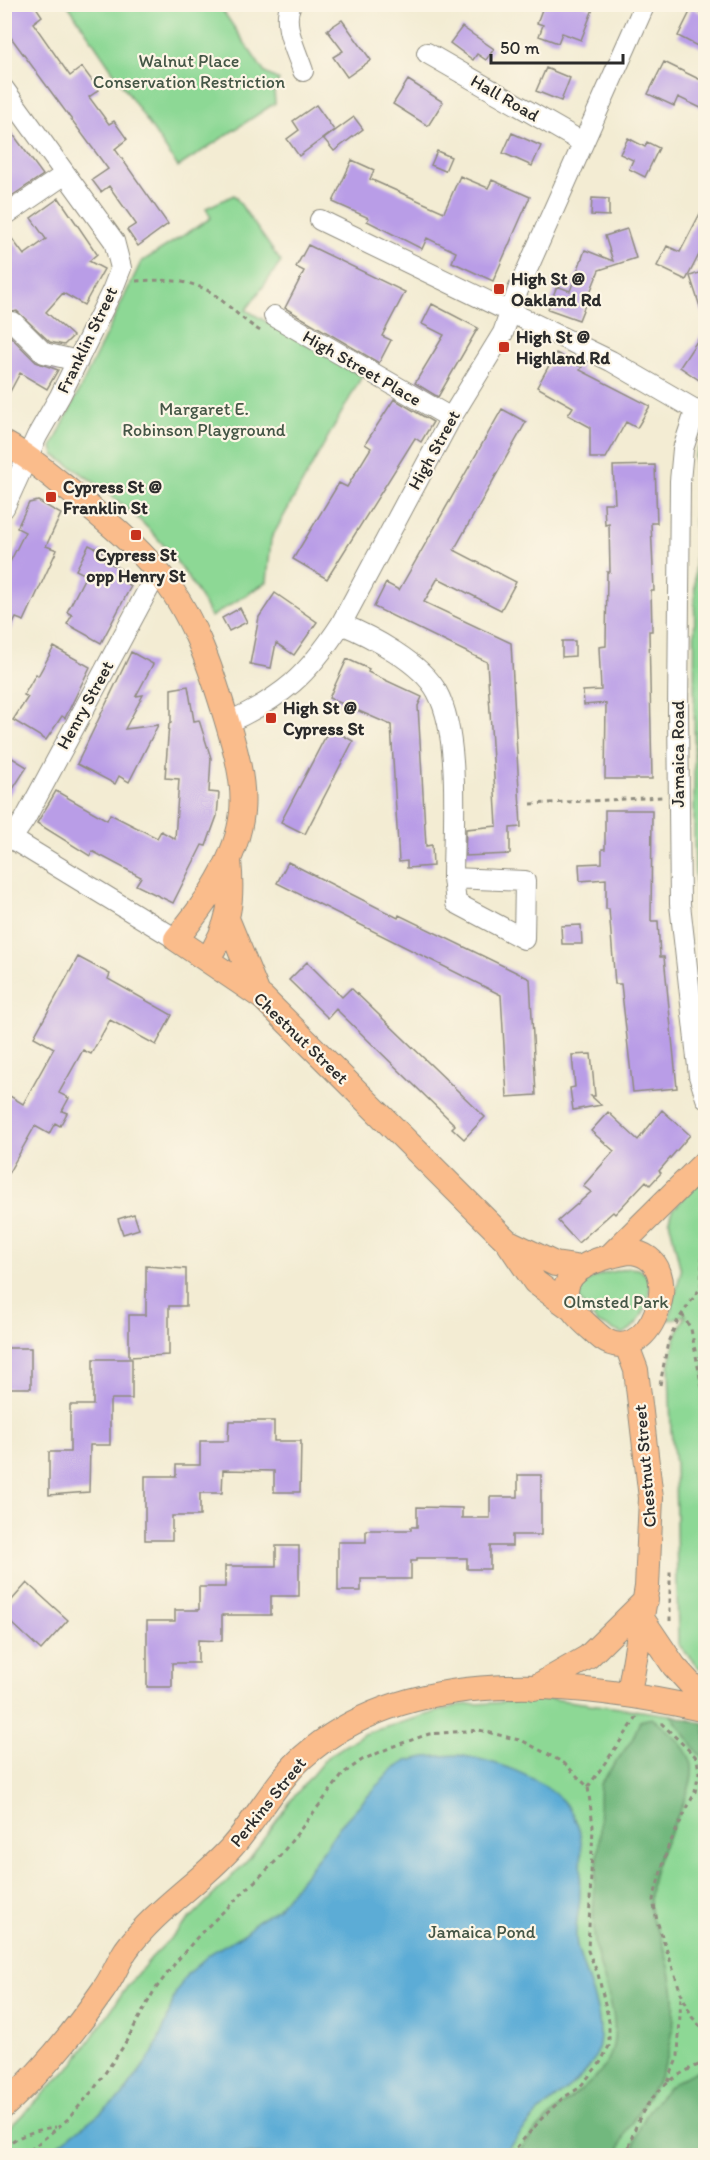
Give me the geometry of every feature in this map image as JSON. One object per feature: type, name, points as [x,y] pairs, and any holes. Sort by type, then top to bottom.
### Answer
[{"type":"main road","points":[[4,443],[28,457],[108,522],[158,571],[175,597],[207,661],[240,773],[242,812],[229,860],[197,914],[176,939]]},
{"type":"main road","points":[[207,960],[221,938],[228,921],[232,887],[229,860]]},
{"type":"main road","points":[[228,921],[258,994]]},
{"type":"main road","name":"Chestnut Street","points":[[176,939],[258,994],[507,1241],[535,1282],[572,1308]]},
{"type":"main road","points":[[611,1255],[705,1161]]},
{"type":"main road","points":[[655,1264],[637,1253],[611,1255],[582,1268],[567,1284],[566,1296],[572,1308],[604,1341],[613,1346],[627,1346],[639,1340],[660,1296],[662,1284],[655,1264],[654,1244],[661,1206]]},
{"type":"main road","name":"Chestnut Street","points":[[507,1241],[555,1264],[582,1268]]},
{"type":"main road","name":"Chestnut Street","points":[[627,1346],[636,1370],[651,1498],[651,1539],[635,1703]]},
{"type":"main road","points":[[534,1688],[588,1657],[644,1610],[674,1666],[705,1701]]},
{"type":"main road","name":"Perkins Street","points":[[4,2106],[36,2078],[105,1987],[126,1951],[149,1922],[212,1869],[243,1835],[302,1758],[341,1729],[404,1701],[440,1693],[491,1688],[534,1688],[635,1703],[705,1710]]},
{"type":"street","points":[[291,4],[288,11],[288,27],[303,71]]},
{"type":"street","name":"High Street","points":[[227,723],[264,706],[290,688],[320,656],[341,624],[451,418],[503,333],[582,142],[645,4]]},
{"type":"street","name":"Hall Road","points":[[427,53],[582,142]]},
{"type":"street","name":"Franklin Street","points":[[4,89],[64,175],[114,241],[121,268],[78,361],[4,508]]},
{"type":"street","points":[[4,216],[64,175]]},
{"type":"street","points":[[320,220],[610,361],[701,413]]},
{"type":"street","points":[[13,322],[44,353],[78,361]]},
{"type":"street","name":"High Street Place","points":[[269,325],[451,418]]},
{"type":"street","name":"Jamaica Road","points":[[701,413],[683,449],[680,481],[680,904],[699,1076],[705,1098]]},
{"type":"street","name":"Henry Street","points":[[8,836],[25,819],[158,571]]},
{"type":"street","points":[[341,624],[408,662],[437,690],[444,708],[453,763],[453,878]]},
{"type":"street","name":"Chestnut Street","points":[[8,836],[176,939]]},
{"type":"path","points":[[128,281],[169,280],[198,286],[220,298],[248,324],[269,325]]},
{"type":"path","points":[[531,804],[663,797]]},
{"type":"path","points":[[659,1389],[664,1352],[682,1314],[699,1293],[704,1271],[702,1255],[705,1246]]},
{"type":"path","points":[[682,1314],[691,1329],[705,1409]]},
{"type":"path","points":[[670,1563],[670,1626]]},
{"type":"path","points":[[509,2156],[544,2116],[579,2088],[600,2063],[609,2046],[609,2021],[588,1951],[593,1826],[588,1787],[635,1703]]},
{"type":"path","points":[[668,1729],[697,1758],[699,1764],[695,1792],[668,1847],[653,1900],[657,1921],[681,1993],[692,2017],[705,2033]]},
{"type":"path","points":[[23,2156],[80,2105],[107,2072],[132,2033],[154,1991],[176,1962],[200,1934],[276,1861],[326,1794],[345,1773],[362,1760],[429,1734],[479,1730],[523,1741],[564,1763],[588,1787]]},
{"type":"path","points":[[668,2082],[678,2056],[681,1993]]},
{"type":"path","points":[[627,2156],[633,2128],[656,2092],[682,2071],[705,2062]]},
{"type":"path","points":[[4,2146],[38,2129],[58,2126]]},
{"type":"green space","name":"Walnut Place Conservation Restriction","points":[[68,5],[219,5],[265,73],[279,80],[274,91],[275,103],[178,167]]},
{"type":"green space","name":"Margaret E. Robinson Playground","points":[[234,195],[281,262],[246,310],[362,376],[271,539],[267,582],[211,617],[180,566],[163,545],[124,506],[54,455],[52,447],[141,262],[211,218],[206,208]]},
{"type":"green space","points":[[705,443],[705,982],[696,898],[694,837],[695,457],[698,449]]},
{"type":"green space","name":"Olmsted Park","points":[[705,1175],[705,1672],[678,1644],[675,1464],[671,1431],[669,1367],[676,1335],[686,1315],[669,1320],[681,1271],[669,1220],[671,1212]]},
{"type":"green space","name":"Olmsted Park","points":[[629,1268],[639,1269],[649,1277],[650,1285],[645,1310],[636,1324],[623,1334],[597,1323],[578,1298],[580,1290],[590,1279]]},
{"type":"green space","name":"Jamaica Pond","points":[[553,1699],[671,1715],[705,1724],[705,2155],[5,2156],[5,2132],[74,2063],[127,1987],[151,1958],[250,1858],[292,1799],[327,1757],[363,1734],[460,1705]]},
{"type":"green space","points":[[671,1715],[705,1724],[705,1758],[698,1753]]},
{"type":"green space","points":[[652,1718],[682,1745],[692,1766],[692,1778],[688,1792],[660,1856],[651,1890],[651,1915],[663,1943],[674,1998],[674,2024],[664,2068],[628,2129],[618,2155],[516,2155],[547,2119],[588,2085],[610,2056],[615,2029],[611,2002],[596,1949],[593,1919],[600,1830],[600,1784],[632,1740],[640,1721]]},
{"type":"green space","points":[[705,2067],[705,2155],[634,2155],[634,2146],[641,2125],[660,2096],[675,2082]]},
{"type":"water","name":"Jamaica Pond","points":[[458,1755],[476,1758],[515,1771],[552,1791],[566,1805],[576,1821],[581,1840],[580,1901],[576,1939],[598,2014],[600,2028],[596,2055],[585,2072],[539,2113],[503,2154],[45,2155],[122,2096],[152,2054],[166,2023],[175,1994],[187,1974],[211,1953],[247,1932],[256,1921],[277,1909],[318,1858],[339,1827],[392,1770],[407,1761],[425,1757]]},
{"type":"building","points":[[10,4],[34,4],[42,16],[33,23],[70,76],[82,67],[99,90],[89,97],[109,124],[114,121],[127,139],[115,149],[168,224],[138,246],[127,230],[136,224],[109,186],[101,192],[92,180],[108,169],[4,28],[4,9]]},
{"type":"building","points":[[544,4],[581,4],[593,9],[581,40],[562,33],[558,43],[539,36],[543,25],[537,23]]},
{"type":"building","points":[[692,8],[705,15],[705,50],[678,36]]},
{"type":"building","points":[[342,20],[371,60],[347,77],[333,57],[343,51],[327,30]]},
{"type":"building","points":[[462,27],[494,49],[486,60],[477,54],[473,60],[450,43]]},
{"type":"building","points":[[664,62],[705,82],[705,110],[678,97],[674,106],[648,94]]},
{"type":"building","points":[[546,68],[570,78],[561,101],[536,91]]},
{"type":"building","points":[[408,80],[443,102],[428,126],[393,104]]},
{"type":"building","points":[[316,105],[334,130],[299,156],[287,139],[299,130],[293,121]]},
{"type":"building","points":[[354,117],[363,129],[334,151],[324,139]]},
{"type":"building","points":[[4,122],[43,175],[4,201]]},
{"type":"building","points":[[512,133],[541,146],[532,166],[503,153]]},
{"type":"building","points":[[628,138],[645,147],[647,142],[659,148],[645,177],[629,169],[633,160],[620,154]]},
{"type":"building","points":[[437,151],[451,157],[445,171],[431,165]]},
{"type":"building","points":[[352,160],[374,170],[370,179],[444,212],[460,176],[488,188],[492,180],[530,197],[493,281],[452,262],[456,252],[427,238],[422,249],[367,221],[369,218],[333,202]]},
{"type":"building","points":[[59,198],[97,254],[89,261],[104,269],[84,305],[63,293],[46,312],[73,336],[64,345],[50,342],[17,311],[4,314],[4,228],[24,255],[46,239],[31,218]]},
{"type":"building","points":[[592,198],[609,199],[609,216],[591,215]]},
{"type":"building","points":[[705,204],[705,243],[686,280],[657,266],[667,246],[680,252]]},
{"type":"building","points":[[627,229],[636,258],[599,270],[579,320],[548,309],[557,286],[570,291],[585,250],[613,261],[605,236]]},
{"type":"building","points":[[308,245],[405,292],[382,336],[391,340],[379,363],[285,308],[304,271],[296,267]]},
{"type":"building","points":[[705,271],[705,315],[703,316],[690,276]]},
{"type":"building","points":[[432,304],[478,328],[438,397],[415,383],[444,335],[422,324]]},
{"type":"building","points":[[705,329],[705,384],[680,367]]},
{"type":"building","points":[[4,330],[36,362],[58,370],[47,389],[20,373],[4,403]]},
{"type":"building","points":[[556,353],[582,367],[580,370],[650,406],[637,428],[626,422],[606,458],[590,458],[590,427],[568,415],[573,407],[537,387]]},
{"type":"building","points":[[394,399],[433,422],[421,442],[415,438],[327,579],[293,559],[339,483],[347,487],[371,448],[365,444]]},
{"type":"building","points":[[502,409],[526,422],[454,550],[516,582],[501,610],[438,578],[424,602],[511,643],[521,827],[510,828],[510,854],[465,856],[466,829],[497,826],[487,662],[374,607],[386,583],[399,590]]},
{"type":"building","points":[[655,465],[657,523],[651,523],[654,591],[651,591],[652,631],[649,631],[652,779],[605,779],[606,703],[584,705],[583,691],[601,690],[599,647],[606,646],[607,572],[610,572],[609,524],[605,525],[604,503],[615,503],[613,466]]},
{"type":"building","points":[[38,501],[61,514],[46,546],[57,550],[24,621],[16,618],[4,643],[4,574],[25,532],[17,528],[29,503]]},
{"type":"building","points":[[89,545],[107,554],[104,560],[121,569],[116,579],[131,586],[101,643],[67,624],[72,615],[67,612],[86,575],[76,570]]},
{"type":"building","points":[[275,593],[317,622],[294,655],[276,643],[271,668],[250,664],[259,617]]},
{"type":"building","points":[[240,608],[247,622],[229,631],[222,618]]},
{"type":"building","points":[[562,641],[575,641],[575,656],[562,657]]},
{"type":"building","points":[[54,647],[90,667],[65,718],[62,716],[46,740],[13,720],[28,697],[24,695],[36,674],[38,676]]},
{"type":"building","points":[[131,652],[153,664],[136,696],[143,695],[125,729],[158,725],[129,782],[119,776],[115,784],[77,764]]},
{"type":"building","points":[[347,659],[369,669],[368,672],[422,697],[418,706],[426,846],[432,845],[433,866],[407,868],[407,861],[399,862],[391,725],[329,698]]},
{"type":"building","points":[[188,686],[194,721],[199,720],[211,758],[209,792],[219,793],[217,816],[206,846],[202,845],[173,903],[136,885],[141,877],[92,851],[90,856],[37,823],[56,791],[107,820],[110,814],[157,838],[161,831],[175,839],[179,779],[165,778],[169,724],[171,723],[171,689]]},
{"type":"building","points":[[330,728],[353,741],[305,834],[281,822]]},
{"type":"building","points":[[4,753],[27,767],[4,803]]},
{"type":"building","points":[[605,810],[652,810],[651,921],[658,921],[660,957],[664,957],[677,1088],[633,1092],[621,984],[615,984],[609,909],[606,909],[606,879],[580,881],[579,864],[602,863],[602,849],[605,849]]},
{"type":"building","points":[[288,862],[398,918],[399,915],[530,979],[536,1095],[507,1097],[501,995],[277,883]]},
{"type":"building","points":[[581,925],[582,944],[562,944],[561,926]]},
{"type":"building","points":[[78,957],[110,974],[108,979],[172,1015],[156,1045],[110,1020],[91,1054],[83,1050],[59,1093],[69,1098],[62,1111],[67,1113],[60,1126],[55,1123],[49,1134],[35,1126],[4,1181],[4,1107],[10,1096],[23,1104],[54,1048],[34,1037]]},
{"type":"building","points":[[307,962],[342,997],[351,988],[485,1117],[464,1139],[452,1128],[455,1125],[336,1009],[328,1018],[289,980]]},
{"type":"building","points":[[591,1054],[595,1096],[591,1096],[601,1105],[573,1110],[570,1088],[575,1087],[572,1055]]},
{"type":"building","points":[[662,1110],[690,1135],[650,1185],[646,1181],[615,1214],[613,1212],[578,1243],[558,1221],[591,1192],[583,1186],[614,1151],[591,1131],[608,1112],[638,1140]]},
{"type":"building","points":[[134,1214],[139,1229],[123,1234],[118,1219]]},
{"type":"building","points":[[146,1266],[186,1269],[186,1306],[169,1306],[169,1355],[129,1357],[129,1315],[146,1315]]},
{"type":"building","points":[[4,1348],[31,1348],[31,1388],[4,1388]]},
{"type":"building","points":[[93,1359],[132,1359],[132,1399],[112,1399],[110,1402],[110,1445],[90,1445],[89,1492],[49,1495],[49,1452],[70,1452],[70,1405],[93,1405]]},
{"type":"building","points":[[229,1421],[274,1421],[274,1441],[301,1441],[300,1492],[274,1492],[274,1471],[223,1470],[222,1493],[200,1493],[200,1516],[172,1516],[172,1540],[145,1540],[145,1476],[176,1476],[176,1465],[200,1465],[200,1441],[228,1441]]},
{"type":"building","points":[[518,1475],[541,1475],[541,1535],[512,1535],[512,1546],[490,1546],[490,1569],[467,1569],[467,1558],[417,1558],[417,1561],[411,1561],[411,1579],[361,1579],[361,1591],[338,1591],[338,1542],[366,1542],[366,1530],[411,1530],[411,1527],[417,1527],[417,1507],[462,1508],[462,1518],[490,1518],[490,1497],[518,1497]]},
{"type":"building","points":[[276,1546],[299,1546],[299,1596],[271,1596],[271,1615],[222,1615],[222,1641],[198,1640],[198,1663],[172,1663],[172,1687],[147,1687],[147,1621],[175,1621],[175,1610],[199,1610],[199,1587],[225,1587],[225,1566],[276,1566]]},
{"type":"building","points":[[27,1583],[68,1620],[41,1650],[12,1623],[4,1632],[4,1609]]},
{"type":"place","name":"High St @ Oakland Rd","points":[[499,289]]},
{"type":"place","name":"High St @ Highland Rd","points":[[504,347]]},
{"type":"place","name":"Cypress St @ Franklin St","points":[[51,497]]},
{"type":"place","name":"Cypress St opp Henry St","points":[[136,535]]},
{"type":"place","name":"High St @ Cypress St","points":[[271,718]]}]
